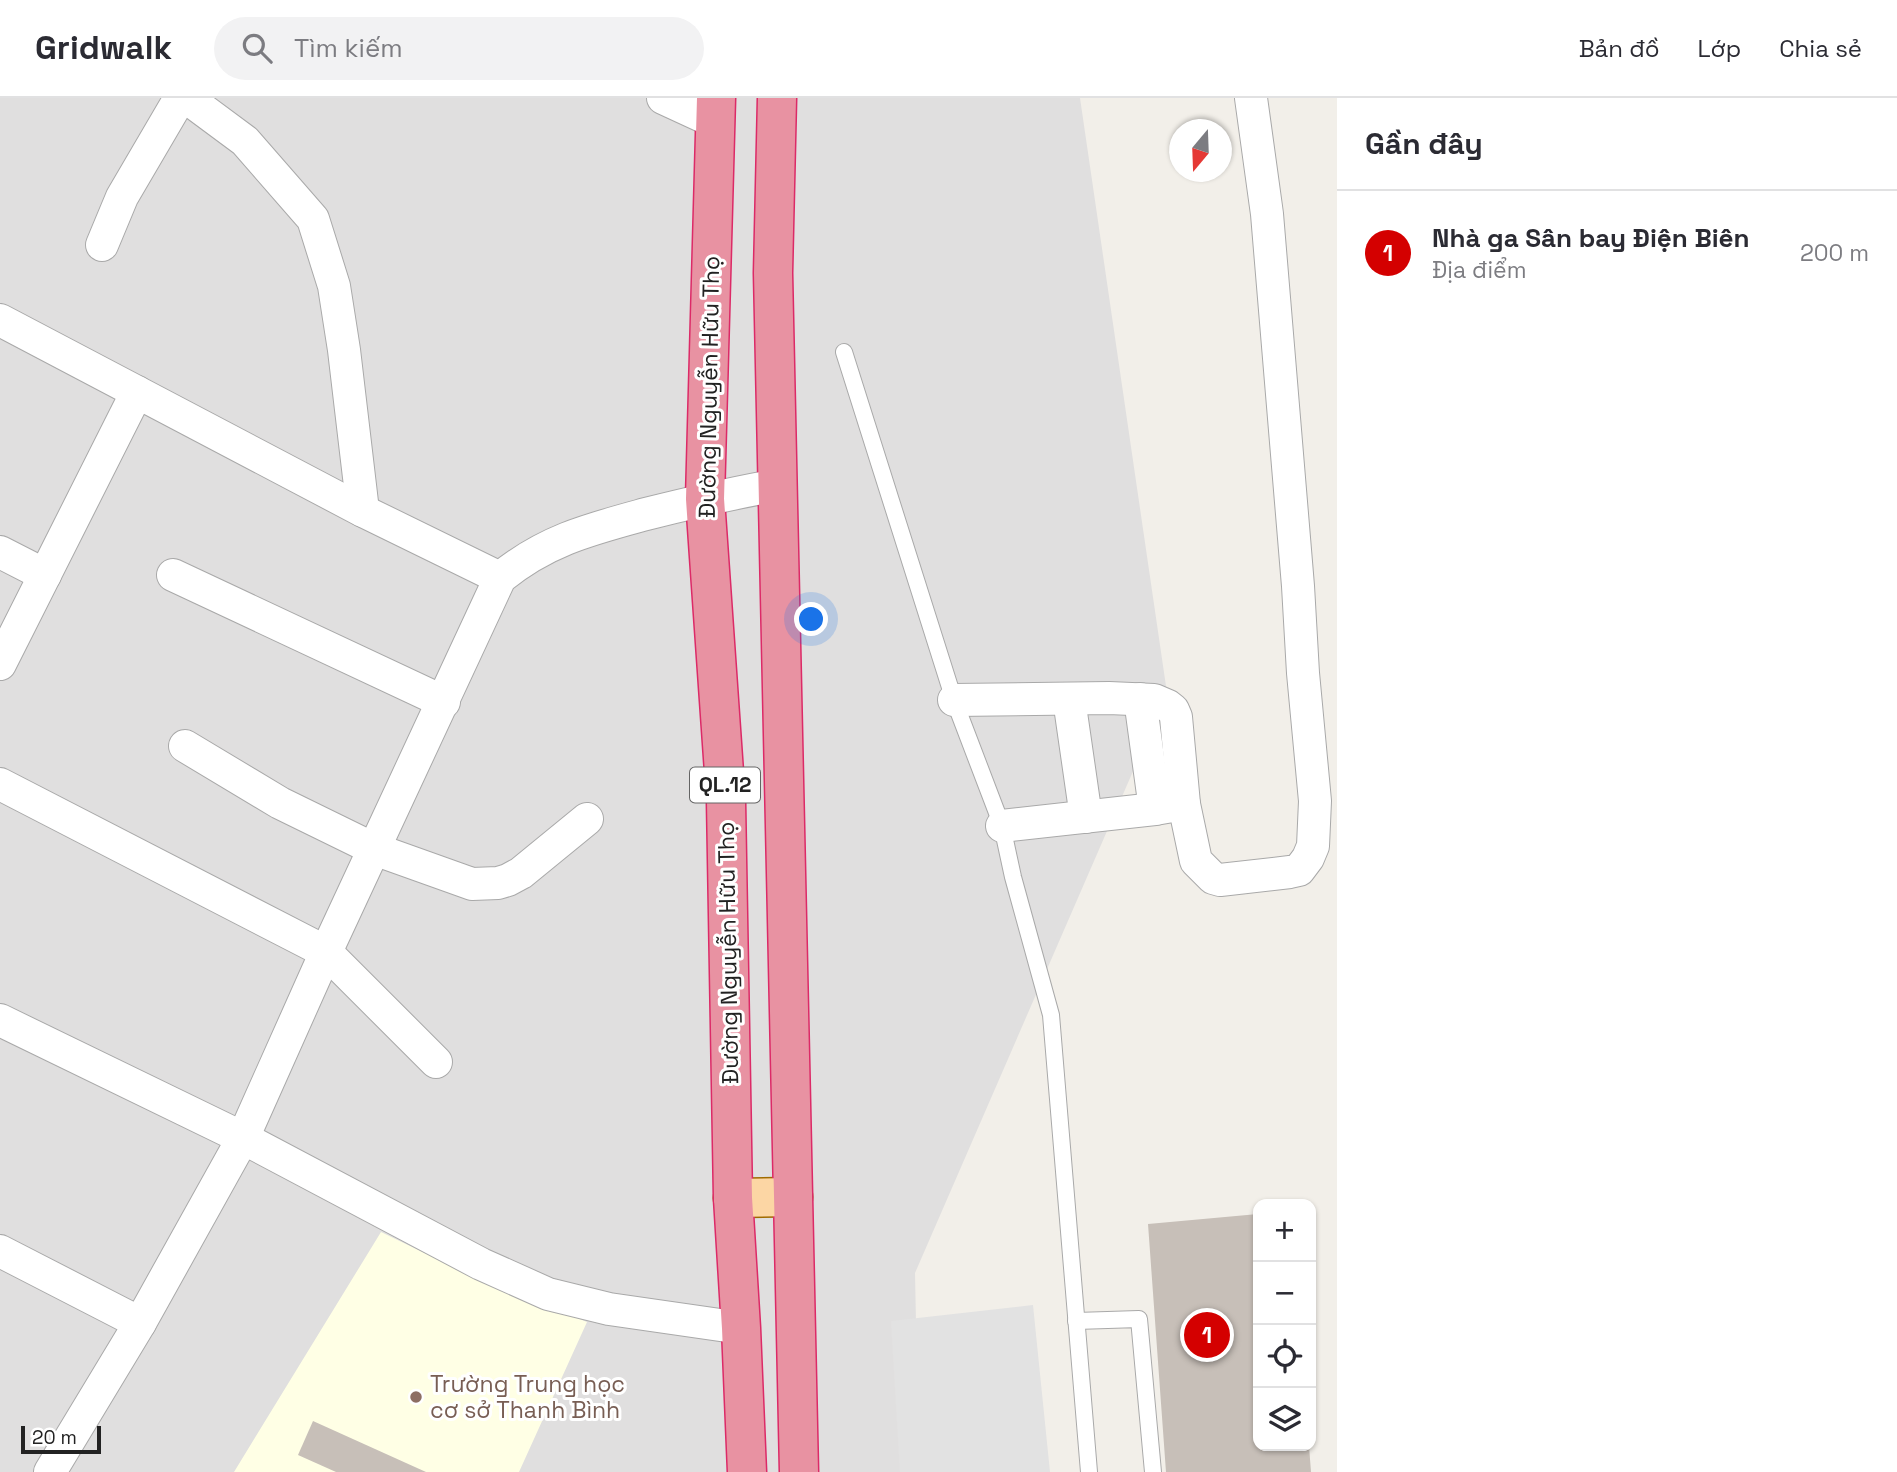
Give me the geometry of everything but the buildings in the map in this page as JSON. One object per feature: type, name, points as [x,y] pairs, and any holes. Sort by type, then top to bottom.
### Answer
[{"type":"highway","points":[[715,110],[776,113]]},
{"type":"highway","name":"Đường Nguyễn Hữu Thọ","points":[[715,110],[705,499],[726,801],[733,1198],[747,1472]]},
{"type":"highway","name":"QL.12","points":[[776,113],[773,273],[799,1472]]},
{"type":"main road","points":[[733,1198],[793,1197]]},
{"type":"street","points":[[102,245],[122,197],[180,98]]},
{"type":"street","points":[[187,98],[245,141],[313,219],[334,286],[363,511]]},
{"type":"street","points":[[663,98],[715,110]]},
{"type":"street","points":[[954,700],[1140,699],[1170,806],[1196,861],[1213,878],[1220,880],[1299,870],[1308,858],[1313,846],[1315,801],[1267,214],[1251,98]]},
{"type":"street","points":[[0,320],[363,511],[500,578]]},
{"type":"street","points":[[0,664],[137,392]]},
{"type":"street","points":[[50,1472],[140,1323],[243,1138],[326,951],[500,578],[520,562],[569,536],[705,499],[778,485]]},
{"type":"street","points":[[0,552],[45,575]]},
{"type":"street","points":[[173,575],[444,702]]},
{"type":"street","points":[[1069,699],[1086,817]]},
{"type":"street","points":[[185,746],[281,803],[374,849],[472,884],[485,885],[508,880],[522,873],[587,819]]},
{"type":"street","points":[[0,784],[326,951],[436,1062]]},
{"type":"street","points":[[1002,826],[1170,806]]},
{"type":"street","points":[[0,1020],[243,1138],[481,1264],[548,1294],[609,1309],[741,1328]]},
{"type":"street","points":[[0,1251],[140,1323]]},
{"type":"lane","points":[[844,352],[954,700],[1002,826],[1013,877],[1051,1015],[1089,1472]]},
{"type":"lane","points":[[1076,1321],[1139,1320],[1153,1472]]},
{"type":"shaded area","points":[[0,98],[1080,98],[1167,693],[915,1273],[919,1472],[0,1472]]},
{"type":"shaded area","name":"Trường Trung học cơ sở Thanh Bình","points":[[381,1232],[472,1276],[587,1322],[519,1472],[234,1472]]},
{"type":"shaded area","points":[[1033,1305],[1050,1472],[900,1472],[891,1321]]},
{"type":"place","name":"Nhà ga Sân bay Điện Biên","points":[[1207,1335]]},
{"type":"place","name":"Trường Trung học cơ sở Thanh Bình","points":[[416,1397]]}]
